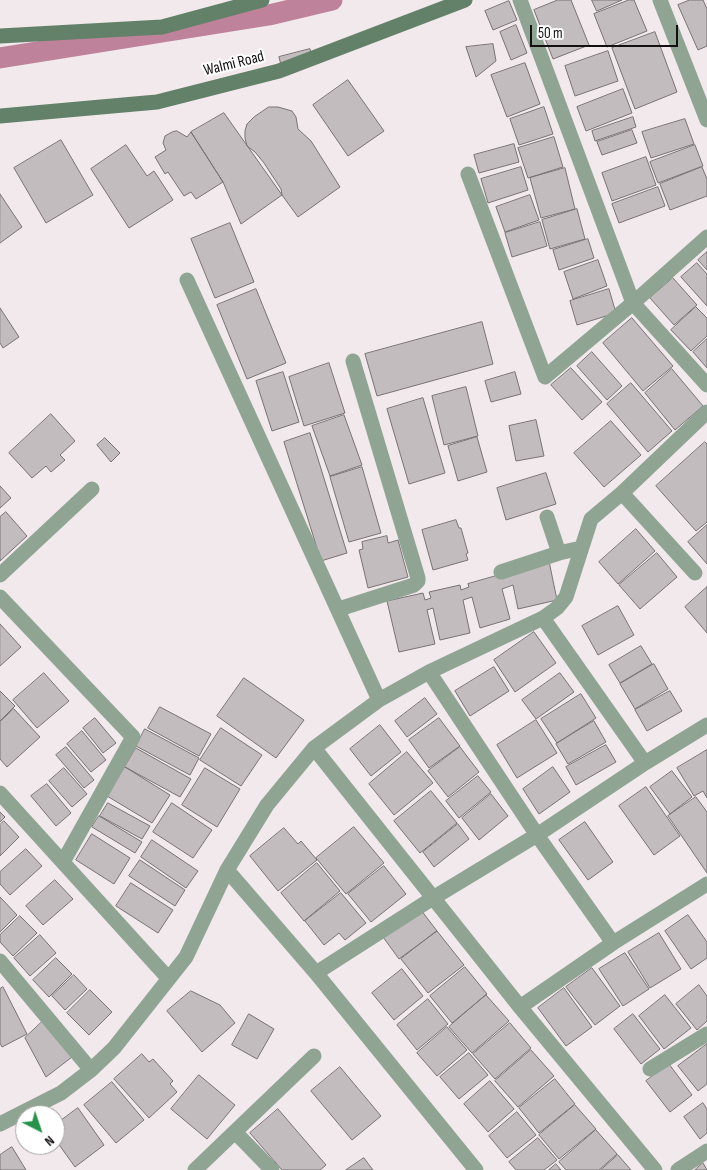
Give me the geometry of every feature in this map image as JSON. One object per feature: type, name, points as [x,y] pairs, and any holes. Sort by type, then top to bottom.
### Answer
[{"type":"street","points":[[0,36],[162,27],[262,0]]},
{"type":"street","name":"Walmi Road","points":[[0,116],[157,102],[279,71],[465,0]]},
{"type":"street","points":[[520,0],[633,303],[707,385]]},
{"type":"street","points":[[660,0],[707,120]]},
{"type":"street","points":[[468,174],[545,377],[633,303],[707,236]]},
{"type":"street","points":[[187,280],[379,700]]},
{"type":"street","points":[[339,609],[414,585],[418,581],[353,361]]},
{"type":"street","points":[[0,1124],[61,1093],[91,1070],[114,1048],[186,957],[227,870],[267,805],[314,748],[379,700],[429,672],[543,618],[556,608],[566,597],[572,583],[591,519],[705,418]]},
{"type":"street","points":[[0,575],[92,489]]},
{"type":"street","points":[[622,493],[695,573]]},
{"type":"street","points":[[547,517],[559,553]]},
{"type":"street","points":[[501,572],[559,553],[581,548]]},
{"type":"street","points":[[0,597],[134,737],[63,862]]},
{"type":"street","points":[[543,618],[645,764]]},
{"type":"street","points":[[429,672],[537,835],[614,943]]},
{"type":"street","points":[[316,973],[433,898],[537,835],[707,725]]},
{"type":"street","points":[[314,748],[520,1007],[655,1170]]},
{"type":"street","points":[[0,793],[168,978]]},
{"type":"street","points":[[227,870],[316,973],[476,1170]]},
{"type":"street","points":[[520,1007],[614,943],[707,884]]},
{"type":"street","points":[[0,961],[91,1070]]},
{"type":"street","points":[[650,1069],[707,1034]]},
{"type":"street","points":[[195,1170],[236,1133],[314,1056]]},
{"type":"street","points":[[236,1133],[272,1170]]},
{"type":"street","points":[[678,1170],[707,1151]]},
{"type":"building","points":[[558,0],[571,0],[589,45],[553,59],[534,10]]},
{"type":"building","points":[[592,0],[622,0],[597,11]]},
{"type":"building","points":[[629,0],[634,0],[647,31],[607,47],[594,14]]},
{"type":"building","points":[[690,0],[703,0],[707,9],[707,46],[698,50],[678,5]]},
{"type":"building","points":[[509,1],[517,20],[493,30],[485,11]]},
{"type":"building","points":[[516,25],[527,53],[511,60],[500,32]]},
{"type":"building","points":[[655,32],[677,92],[635,109],[612,48]]},
{"type":"building","points":[[493,44],[496,61],[476,77],[466,47]]},
{"type":"building","points":[[310,49],[312,57],[281,65],[279,57]]},
{"type":"building","points":[[608,51],[618,81],[575,96],[565,66]]},
{"type":"building","points":[[525,63],[540,104],[507,117],[491,75]]},
{"type":"building","points":[[348,80],[384,131],[348,156],[313,105]]},
{"type":"building","points":[[623,89],[632,113],[586,131],[577,107]]},
{"type":"building","points":[[269,107],[278,107],[292,111],[296,117],[298,129],[311,141],[340,187],[298,217],[282,195],[281,189],[264,163],[247,146],[245,131],[247,124]]},
{"type":"building","points":[[544,107],[553,134],[519,145],[510,119]]},
{"type":"building","points":[[224,113],[282,195],[241,224],[223,182],[191,132]]},
{"type":"building","points":[[633,117],[636,127],[595,141],[592,131]]},
{"type":"building","points":[[685,119],[694,144],[651,158],[642,132]]},
{"type":"building","points":[[632,130],[637,143],[602,155],[597,142]]},
{"type":"building","points":[[177,131],[187,137],[191,132],[223,182],[196,199],[191,192],[184,196],[168,172],[165,174],[155,157],[166,150],[163,143],[165,136]]},
{"type":"building","points":[[554,137],[563,167],[528,178],[518,148]]},
{"type":"building","points":[[61,140],[93,195],[46,223],[14,168]]},
{"type":"building","points":[[514,144],[519,162],[479,173],[474,155]]},
{"type":"building","points":[[126,145],[147,176],[154,171],[173,200],[129,228],[91,169]]},
{"type":"building","points":[[695,145],[703,166],[658,183],[650,162]]},
{"type":"building","points":[[646,157],[656,185],[612,201],[602,173]]},
{"type":"building","points":[[521,167],[528,190],[488,203],[481,179]]},
{"type":"building","points":[[702,167],[707,179],[707,196],[670,210],[660,184]]},
{"type":"building","points":[[565,168],[575,209],[541,218],[530,178]]},
{"type":"building","points":[[658,187],[665,206],[619,223],[612,204]]},
{"type":"building","points":[[0,194],[22,227],[0,243]]},
{"type":"building","points":[[530,195],[539,220],[505,232],[496,207]]},
{"type":"building","points":[[577,209],[585,239],[550,249],[542,220]]},
{"type":"building","points":[[540,222],[547,246],[512,257],[505,233]]},
{"type":"building","points":[[230,223],[254,282],[215,298],[191,239]]},
{"type":"building","points":[[588,239],[594,258],[559,270],[553,250]]},
{"type":"building","points":[[707,252],[707,270],[698,260]]},
{"type":"building","points":[[598,260],[607,286],[573,299],[564,272]]},
{"type":"building","points":[[697,263],[707,274],[707,306],[681,277]]},
{"type":"building","points":[[673,278],[697,305],[674,325],[650,298]]},
{"type":"building","points":[[256,289],[286,363],[247,379],[217,305]]},
{"type":"building","points":[[609,289],[616,313],[577,325],[570,301]]},
{"type":"building","points":[[696,307],[707,318],[707,336],[691,351],[671,330]]},
{"type":"building","points":[[0,308],[19,337],[3,348],[0,343]]},
{"type":"building","points":[[632,318],[673,366],[643,391],[603,343]]},
{"type":"building","points":[[482,322],[493,364],[377,396],[365,354]]},
{"type":"building","points":[[707,339],[707,368],[693,352]]},
{"type":"building","points":[[592,352],[622,386],[607,400],[577,366]]},
{"type":"building","points":[[329,363],[345,413],[304,426],[289,377]]},
{"type":"building","points":[[571,368],[602,402],[582,420],[551,385]]},
{"type":"building","points":[[672,369],[703,406],[675,430],[645,393]]},
{"type":"building","points":[[283,372],[299,422],[272,431],[256,381]]},
{"type":"building","points":[[515,372],[521,394],[491,402],[485,381]]},
{"type":"building","points":[[631,383],[672,431],[648,452],[607,404]]},
{"type":"building","points":[[466,387],[478,436],[444,445],[432,396]]},
{"type":"building","points":[[423,398],[445,473],[409,484],[387,409]]},
{"type":"building","points":[[51,414],[75,441],[60,455],[65,460],[51,472],[46,466],[32,478],[9,453]]},
{"type":"building","points":[[344,415],[362,465],[330,476],[312,426]]},
{"type":"building","points":[[536,420],[544,456],[516,461],[509,426]]},
{"type":"building","points":[[611,421],[641,455],[604,487],[574,453]]},
{"type":"building","points":[[310,433],[347,553],[321,561],[284,442]]},
{"type":"building","points":[[477,437],[487,472],[458,481],[448,446]]},
{"type":"building","points":[[105,438],[120,453],[111,462],[97,445]]},
{"type":"building","points":[[705,442],[707,444],[707,522],[696,531],[656,486]]},
{"type":"building","points":[[362,467],[381,533],[349,542],[330,477]]},
{"type":"building","points":[[546,473],[556,504],[506,520],[497,488]]},
{"type":"building","points":[[0,486],[11,498],[0,508]]},
{"type":"building","points":[[6,512],[27,536],[0,561],[0,517]]},
{"type":"building","points":[[456,520],[459,528],[461,528],[468,560],[433,570],[422,530]]},
{"type":"building","points":[[707,525],[707,564],[688,542]]},
{"type":"building","points":[[636,529],[655,551],[618,584],[599,562]]},
{"type":"building","points":[[387,536],[388,543],[398,540],[408,577],[368,588],[359,550],[363,549],[362,542]]},
{"type":"building","points":[[657,553],[677,577],[640,609],[619,585]]},
{"type":"building","points":[[549,561],[557,600],[518,609],[513,585],[502,589],[510,619],[480,628],[472,597],[463,600],[470,633],[440,640],[433,608],[427,610],[435,644],[399,652],[387,601],[423,593],[425,600],[431,598],[429,592],[460,585],[461,590],[469,587],[468,584]]},
{"type":"building","points":[[707,587],[707,633],[685,607]]},
{"type":"building","points":[[618,606],[634,635],[598,655],[582,626]]},
{"type":"building","points":[[0,624],[21,647],[0,666]]},
{"type":"building","points":[[534,632],[556,663],[515,692],[494,660]]},
{"type":"building","points":[[641,646],[652,664],[620,683],[609,665]]},
{"type":"building","points":[[654,664],[668,689],[635,709],[620,684]]},
{"type":"building","points":[[494,667],[509,691],[470,716],[455,691]]},
{"type":"building","points":[[44,673],[69,701],[37,728],[13,700]]},
{"type":"building","points":[[560,673],[574,692],[536,719],[522,700]]},
{"type":"building","points":[[244,678],[304,720],[276,758],[217,716]]},
{"type":"building","points":[[0,691],[15,706],[0,721]]},
{"type":"building","points":[[670,691],[682,711],[647,731],[635,710]]},
{"type":"building","points":[[581,694],[596,718],[557,743],[541,719]]},
{"type":"building","points":[[425,698],[437,714],[407,737],[395,721]]},
{"type":"building","points":[[160,707],[211,734],[199,756],[148,728]]},
{"type":"building","points":[[14,709],[40,737],[7,767],[0,759],[0,722]]},
{"type":"building","points":[[95,718],[116,743],[103,753],[83,728]]},
{"type":"building","points":[[439,718],[460,746],[429,768],[409,740]]},
{"type":"building","points":[[536,720],[557,753],[517,778],[497,745]]},
{"type":"building","points":[[594,721],[606,742],[568,764],[556,744]]},
{"type":"building","points":[[380,725],[401,752],[371,776],[350,749]]},
{"type":"building","points":[[221,728],[262,755],[241,786],[200,760]]},
{"type":"building","points":[[145,729],[199,758],[190,775],[136,746]]},
{"type":"building","points":[[82,731],[106,760],[91,772],[67,744]]},
{"type":"building","points":[[606,745],[616,762],[576,785],[566,767]]},
{"type":"building","points":[[66,747],[94,780],[84,788],[56,755]]},
{"type":"building","points":[[460,747],[479,772],[448,797],[428,771]]},
{"type":"building","points":[[136,748],[191,779],[180,797],[125,767]]},
{"type":"building","points":[[707,750],[707,798],[703,791],[694,796],[677,768]]},
{"type":"building","points":[[407,752],[433,783],[394,815],[369,784]]},
{"type":"building","points":[[125,767],[170,795],[152,823],[107,796]]},
{"type":"building","points":[[553,767],[570,792],[539,814],[523,789]]},
{"type":"building","points":[[64,768],[87,794],[72,807],[49,781]]},
{"type":"building","points":[[205,768],[240,789],[217,827],[182,805]]},
{"type":"building","points":[[672,771],[692,797],[670,814],[650,787]]},
{"type":"building","points":[[478,776],[491,792],[459,818],[446,801]]},
{"type":"building","points":[[47,784],[71,813],[56,826],[31,796]]},
{"type":"building","points":[[646,787],[680,836],[654,855],[619,806]]},
{"type":"building","points":[[431,791],[457,823],[420,853],[394,821]]},
{"type":"building","points":[[491,794],[508,816],[479,840],[462,818]]},
{"type":"building","points":[[696,797],[707,812],[707,873],[668,816]]},
{"type":"building","points":[[108,803],[150,826],[142,839],[100,816]]},
{"type":"building","points":[[172,803],[212,830],[193,858],[153,832]]},
{"type":"building","points":[[0,812],[5,817],[0,822]]},
{"type":"building","points":[[99,816],[142,842],[135,853],[92,827]]},
{"type":"building","points":[[4,821],[19,837],[0,856],[0,825]]},
{"type":"building","points":[[585,822],[613,862],[588,880],[559,840]]},
{"type":"building","points":[[458,824],[469,839],[434,867],[423,852]]},
{"type":"building","points":[[354,827],[384,863],[346,894],[316,858]]},
{"type":"building","points":[[284,828],[298,844],[301,841],[317,860],[278,891],[250,856]]},
{"type":"building","points":[[92,834],[130,858],[114,884],[76,860]]},
{"type":"building","points":[[152,840],[198,871],[186,888],[141,857]]},
{"type":"building","points":[[26,849],[42,866],[10,895],[0,884],[0,872]]},
{"type":"building","points":[[140,860],[185,890],[175,906],[129,876]]},
{"type":"building","points":[[317,863],[340,891],[304,921],[281,893]]},
{"type":"building","points":[[384,866],[406,894],[371,922],[348,894]]},
{"type":"building","points":[[55,880],[73,899],[43,925],[26,906]]},
{"type":"building","points":[[131,883],[173,910],[158,933],[116,906]]},
{"type":"building","points":[[341,893],[366,923],[345,940],[339,933],[324,945],[305,921]]},
{"type":"building","points":[[0,897],[17,915],[0,932]]},
{"type":"building","points":[[421,910],[437,931],[399,959],[383,937]]},
{"type":"building","points":[[688,915],[707,942],[707,958],[691,969],[665,931]]},
{"type":"building","points":[[20,916],[37,933],[13,956],[0,942],[0,935]]},
{"type":"building","points":[[437,931],[464,965],[428,993],[401,959]]},
{"type":"building","points":[[659,933],[681,969],[650,988],[628,952]]},
{"type":"building","points":[[40,935],[56,953],[30,976],[14,958]]},
{"type":"building","points":[[625,953],[649,989],[623,1006],[599,969]]},
{"type":"building","points":[[56,958],[72,974],[49,997],[33,980]]},
{"type":"building","points":[[465,967],[487,994],[452,1023],[430,996]]},
{"type":"building","points":[[592,968],[620,1006],[595,1025],[566,987]]},
{"type":"building","points":[[402,969],[423,996],[394,1020],[372,993]]},
{"type":"building","points":[[74,975],[87,989],[65,1010],[52,996]]},
{"type":"building","points":[[699,985],[707,996],[707,1021],[697,1030],[676,1004]]},
{"type":"building","points":[[3,987],[27,1034],[2,1047],[0,1043],[0,989]]},
{"type":"building","points":[[564,988],[592,1027],[566,1046],[538,1008]]},
{"type":"building","points":[[90,990],[112,1012],[89,1035],[67,1013]]},
{"type":"building","points":[[191,991],[220,1005],[235,1023],[202,1052],[167,1011]]},
{"type":"building","points":[[486,995],[509,1021],[472,1053],[449,1027]]},
{"type":"building","points":[[665,995],[691,1028],[664,1049],[639,1016]]},
{"type":"building","points":[[428,999],[448,1024],[417,1050],[397,1025]]},
{"type":"building","points":[[249,1014],[274,1029],[257,1059],[232,1045]]},
{"type":"building","points":[[633,1014],[660,1049],[641,1064],[614,1029]]},
{"type":"building","points":[[43,1021],[72,1057],[46,1077],[25,1038]]},
{"type":"building","points":[[510,1023],[531,1048],[495,1079],[473,1054]]},
{"type":"building","points":[[447,1027],[467,1050],[437,1076],[417,1053]]},
{"type":"building","points":[[707,1044],[707,1084],[698,1091],[678,1066]]},
{"type":"building","points":[[531,1050],[554,1076],[518,1107],[495,1081]]},
{"type":"building","points":[[469,1053],[488,1075],[459,1099],[440,1077]]},
{"type":"building","points":[[142,1054],[149,1062],[153,1059],[173,1081],[170,1084],[177,1092],[149,1118],[114,1079]]},
{"type":"building","points":[[669,1064],[692,1095],[670,1112],[646,1081]]},
{"type":"building","points":[[340,1067],[381,1116],[352,1140],[311,1091]]},
{"type":"building","points":[[199,1075],[235,1105],[207,1139],[171,1109]]},
{"type":"building","points":[[555,1079],[575,1104],[539,1133],[519,1108]]},
{"type":"building","points":[[490,1081],[514,1109],[488,1132],[464,1104]]},
{"type":"building","points":[[112,1082],[144,1120],[116,1143],[84,1105]]},
{"type":"building","points":[[703,1103],[707,1109],[707,1133],[700,1139],[684,1117]]},
{"type":"building","points":[[575,1105],[596,1129],[559,1159],[539,1135]]},
{"type":"building","points":[[78,1108],[104,1145],[75,1167],[65,1153],[65,1118]]},
{"type":"building","points":[[278,1109],[326,1165],[320,1170],[282,1170],[250,1133]]},
{"type":"building","points":[[517,1112],[536,1135],[507,1158],[489,1136]]},
{"type":"building","points":[[596,1130],[617,1154],[599,1170],[566,1170],[559,1162]]},
{"type":"building","points":[[538,1138],[557,1160],[544,1170],[516,1170],[509,1162]]},
{"type":"building","points":[[12,1147],[15,1155],[17,1155],[26,1170],[0,1170],[0,1155]]},
{"type":"building","points":[[618,1155],[631,1170],[601,1170]]},
{"type":"building","points":[[364,1158],[373,1170],[346,1170]]},
{"type":"building","points":[[703,1163],[707,1170],[695,1170]]},
{"type":"building","points":[[556,1164],[561,1170],[549,1170]]},
{"type":"waterway","points":[[0,58],[269,15],[332,0]]}]
